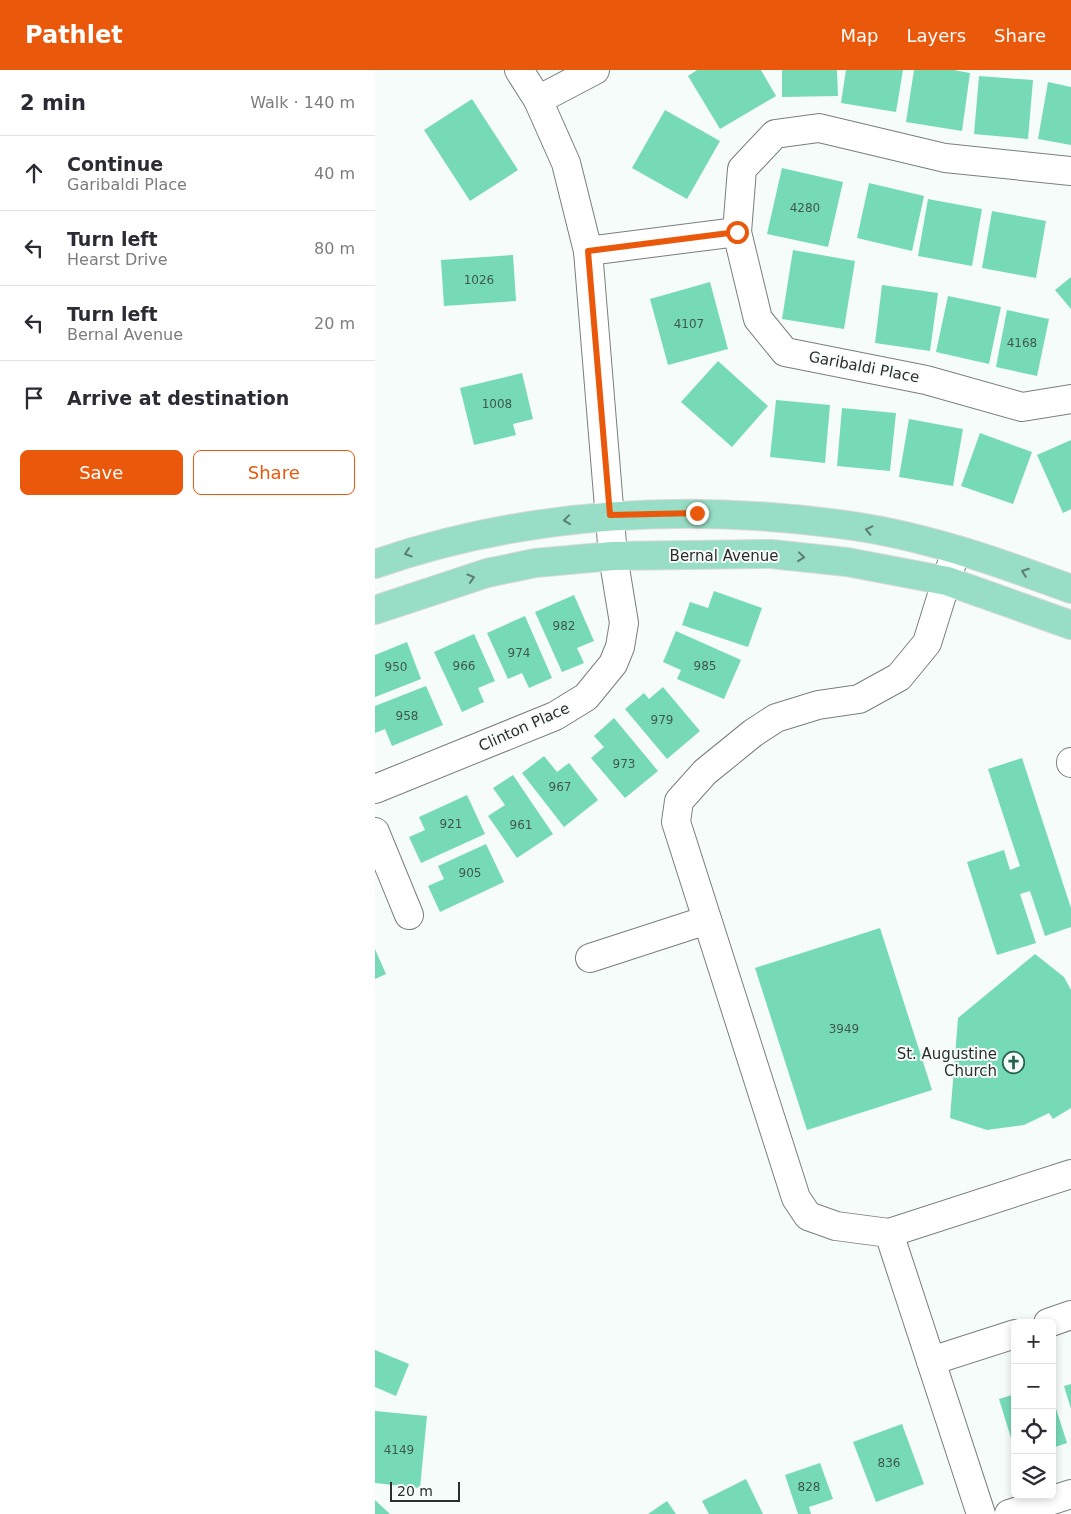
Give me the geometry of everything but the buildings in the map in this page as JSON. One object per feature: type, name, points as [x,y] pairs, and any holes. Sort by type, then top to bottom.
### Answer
[{"type":"main road","points":[[375,564],[415,550],[517,527],[610,515],[697,513],[854,526],[998,562],[1071,589]]},
{"type":"main road","name":"Bernal Avenue","points":[[375,610],[487,573],[535,563],[613,556],[771,554],[847,562],[947,581],[1071,625]]},
{"type":"street","name":"Clinton Place","points":[[375,789],[555,716],[586,697],[613,664],[624,623],[613,556],[588,251],[567,163],[538,100],[519,70]]},
{"type":"street","points":[[538,100],[595,70]]},
{"type":"street","name":"Garibaldi Place","points":[[1071,171],[945,158],[819,128],[775,134],[742,168],[737,232],[758,319],[785,352],[926,380],[1022,407],[1071,399]]},
{"type":"street","points":[[588,251],[737,232]]},
{"type":"street","points":[[956,550],[927,643],[899,677],[859,699],[818,705],[777,718],[753,733],[705,772],[679,801],[676,822],[796,1198],[808,1216],[835,1226],[889,1233],[1071,1174]]},
{"type":"street","points":[[375,832],[409,915]]},
{"type":"street","points":[[590,958],[707,920]]},
{"type":"street","points":[[889,1233],[981,1514]]},
{"type":"street","points":[[1056,1320],[1071,1315]]},
{"type":"street","points":[[931,1360],[1011,1335]]},
{"type":"street","points":[[1009,1514],[1071,1494]]},
{"type":"place","name":"St. Augustine Church","points":[[1013,1063]]},
{"type":"route","points":[[697,513],[610,515],[588,251],[737,232]]}]
